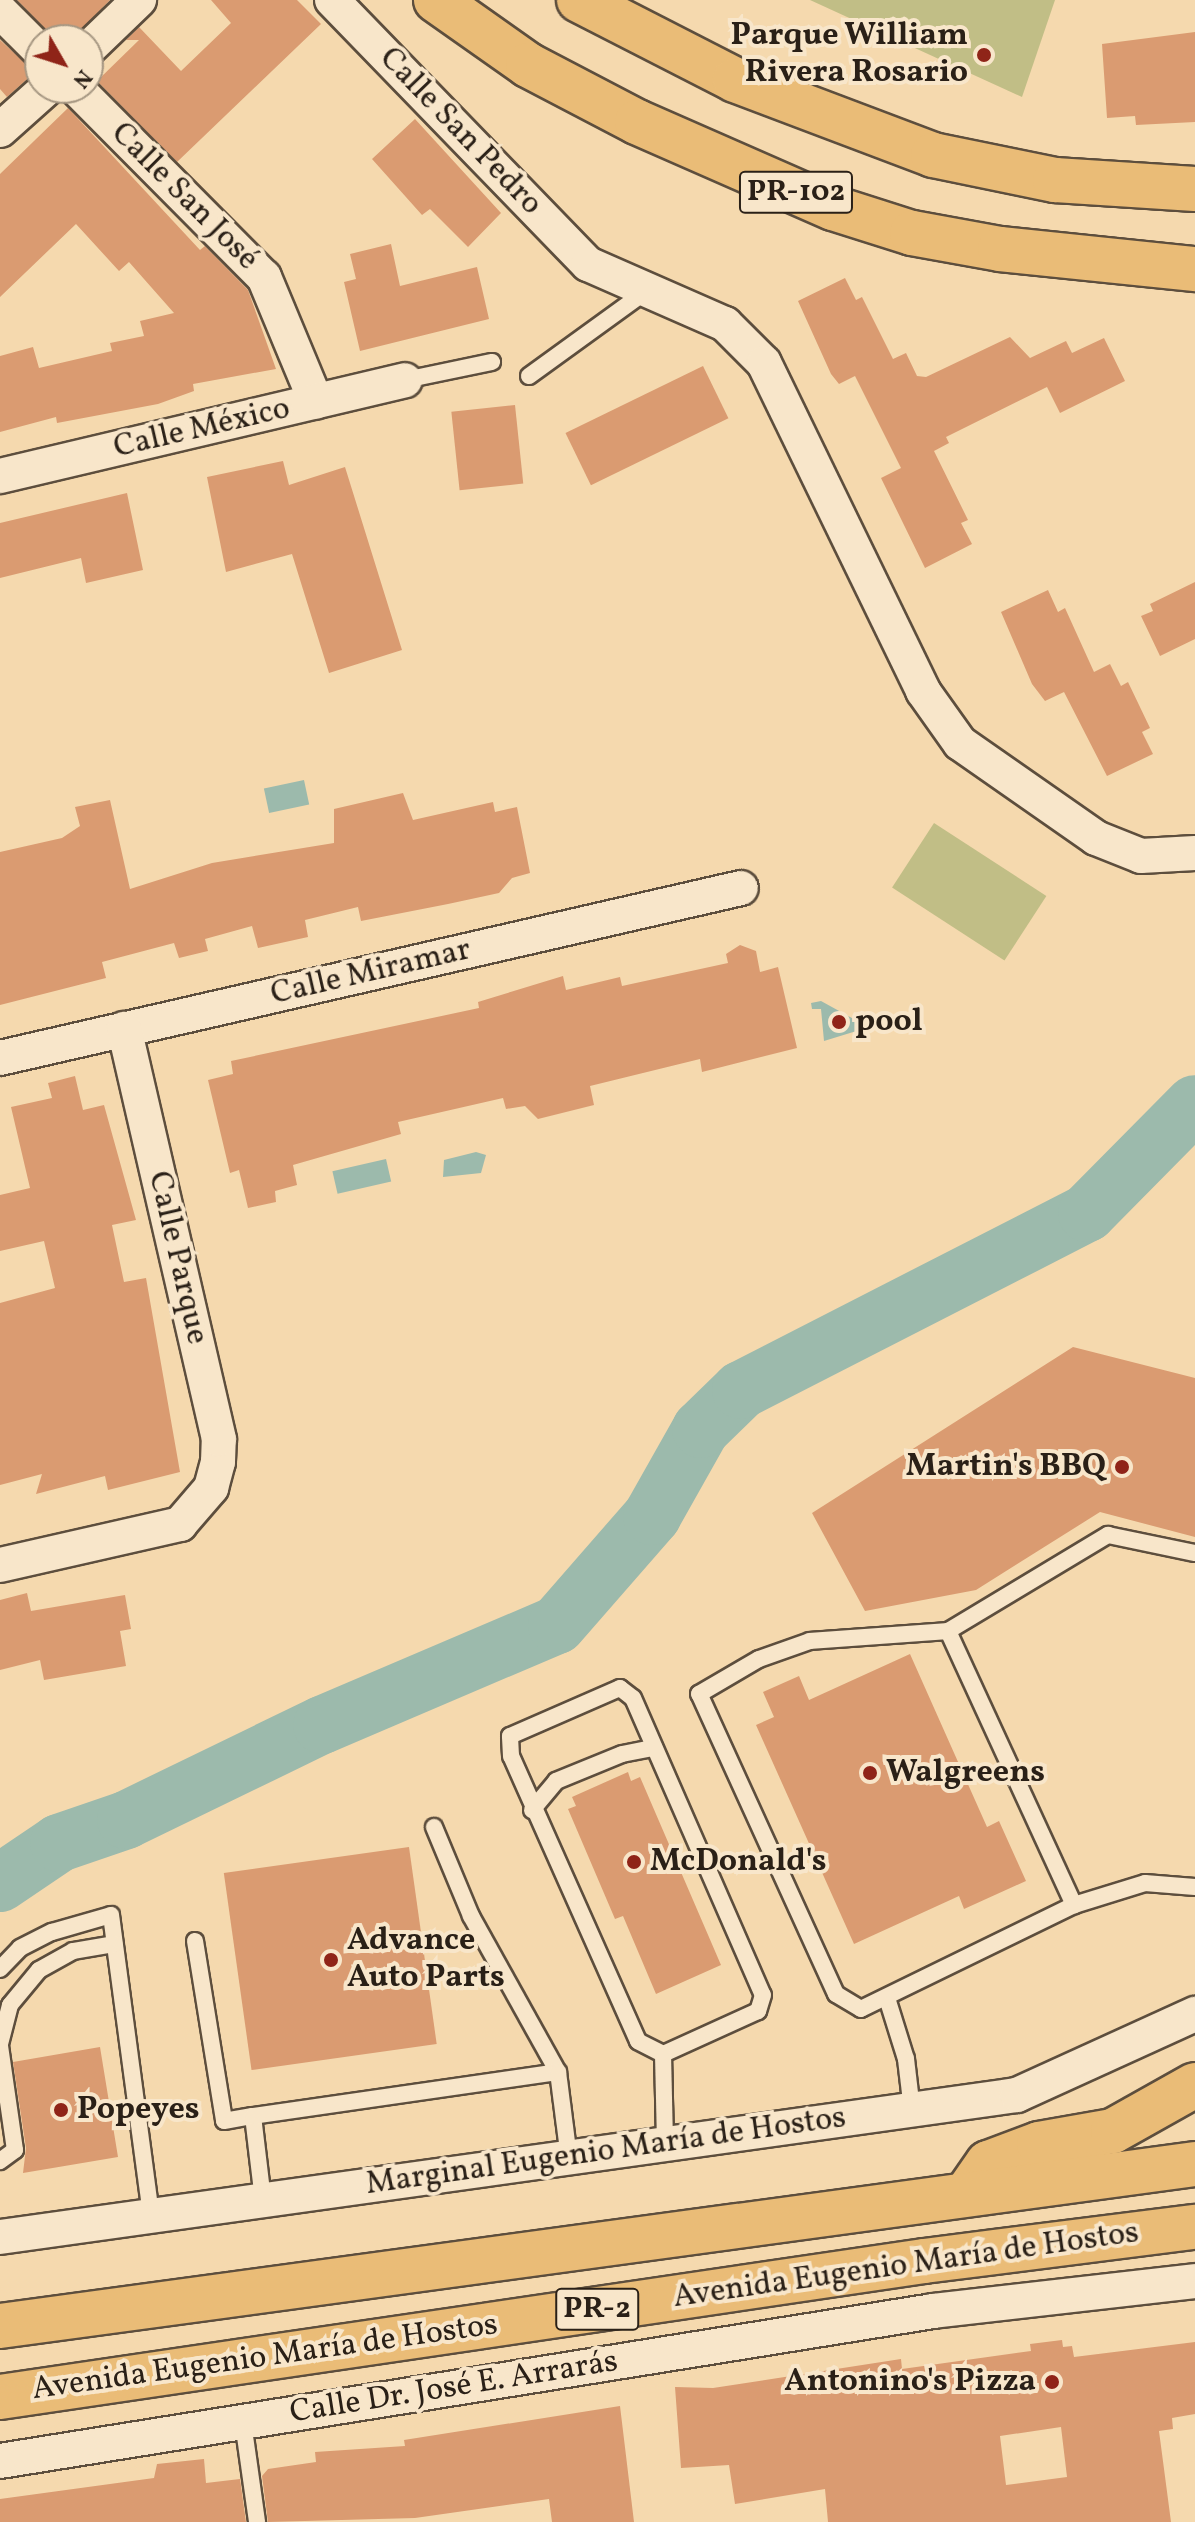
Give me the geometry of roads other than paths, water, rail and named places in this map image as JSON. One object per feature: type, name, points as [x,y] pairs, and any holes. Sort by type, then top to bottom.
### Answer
[{"type":"main road","name":"PR-102","points":[[436,0],[528,65],[610,108],[833,208],[912,233],[1000,249],[1195,269]]},
{"type":"main road","name":"PR-102","points":[[579,0],[735,80],[933,155],[1055,180],[1195,189]]},
{"type":"main road","points":[[969,2190],[988,2163],[1039,2144],[1113,2131],[1195,2085]]},
{"type":"main road","name":"Avenida Eugenio María de Hostos","points":[[0,2326],[969,2190],[1195,2164]]},
{"type":"main road","name":"Avenida Eugenio María de Hostos","points":[[0,2397],[909,2263],[1195,2227]]},
{"type":"street","points":[[104,34],[139,0]]},
{"type":"street","name":"Calle San Pedro","points":[[332,0],[588,264],[648,290]]},
{"type":"street","points":[[0,11],[24,35]]},
{"type":"street","points":[[0,130],[29,104]]},
{"type":"street","name":"Calle San José","points":[[92,104],[264,277],[316,402]]},
{"type":"street","points":[[648,290],[725,324],[764,363],[923,691],[960,743],[1096,838],[1141,856],[1195,853]]},
{"type":"street","name":"Calle México","points":[[0,476],[405,380]]},
{"type":"street","name":"Calle Miramar","points":[[0,1058],[741,888]]},
{"type":"street","name":"Calle Parque","points":[[0,1565],[180,1524],[211,1488],[219,1439],[124,1029]]},
{"type":"street","name":"Marginal Eugenio María de Hostos","points":[[0,2236],[1017,2095],[1195,2014]]},
{"type":"street","name":"Calle Dr. José E. Arrarás","points":[[0,2461],[933,2311],[1195,2281]]},
{"type":"lane","points":[[529,376],[648,290]]},
{"type":"lane","points":[[405,380],[492,362]]},
{"type":"lane","points":[[1195,1553],[1108,1535],[948,1631],[810,1641],[759,1659],[699,1694],[836,1994],[861,2009],[1074,1905],[1145,1883],[1195,1887]]},
{"type":"lane","points":[[948,1631],[1074,1905]]},
{"type":"lane","points":[[620,1688],[633,1698],[763,1995],[758,2011],[663,2054],[638,2041],[532,1810],[511,1756],[510,1736],[620,1688]]},
{"type":"lane","points":[[532,1810],[556,1781],[654,1748]]},
{"type":"lane","points":[[434,1827],[471,1916],[558,2072],[569,2158]]},
{"type":"lane","points":[[0,1969],[20,1948],[52,1932],[111,1915],[151,2215]]},
{"type":"lane","points":[[195,1941],[224,2121],[558,2072]]},
{"type":"lane","points":[[0,2161],[15,2150],[0,2045],[10,2005],[39,1970],[73,1951],[114,1944]]},
{"type":"lane","points":[[887,1998],[906,2059],[912,2110]]},
{"type":"lane","points":[[663,2054],[665,2144]]},
{"type":"lane","points":[[253,2116],[263,2200]]},
{"type":"lane","points":[[243,2422],[257,2522]]},
{"type":"waterway","points":[[0,1883],[59,1843],[126,1820],[322,1725],[557,1625],[652,1516],[701,1429],[741,1390],[1087,1213],[1195,1104]]},
{"type":"place","name":"Parque William Rivera Rosario","points":[[984,55]]},
{"type":"place","name":"pool","points":[[839,1022]]},
{"type":"place","name":"Martin's BBQ","points":[[1122,1467]]},
{"type":"place","name":"Walgreens","points":[[870,1773]]},
{"type":"place","name":"McDonald's","points":[[634,1862]]},
{"type":"place","name":"Advance Auto Parts","points":[[331,1960]]},
{"type":"place","name":"Popeyes","points":[[61,2110]]},
{"type":"place","name":"Antonino's Pizza","points":[[1052,2382]]}]
